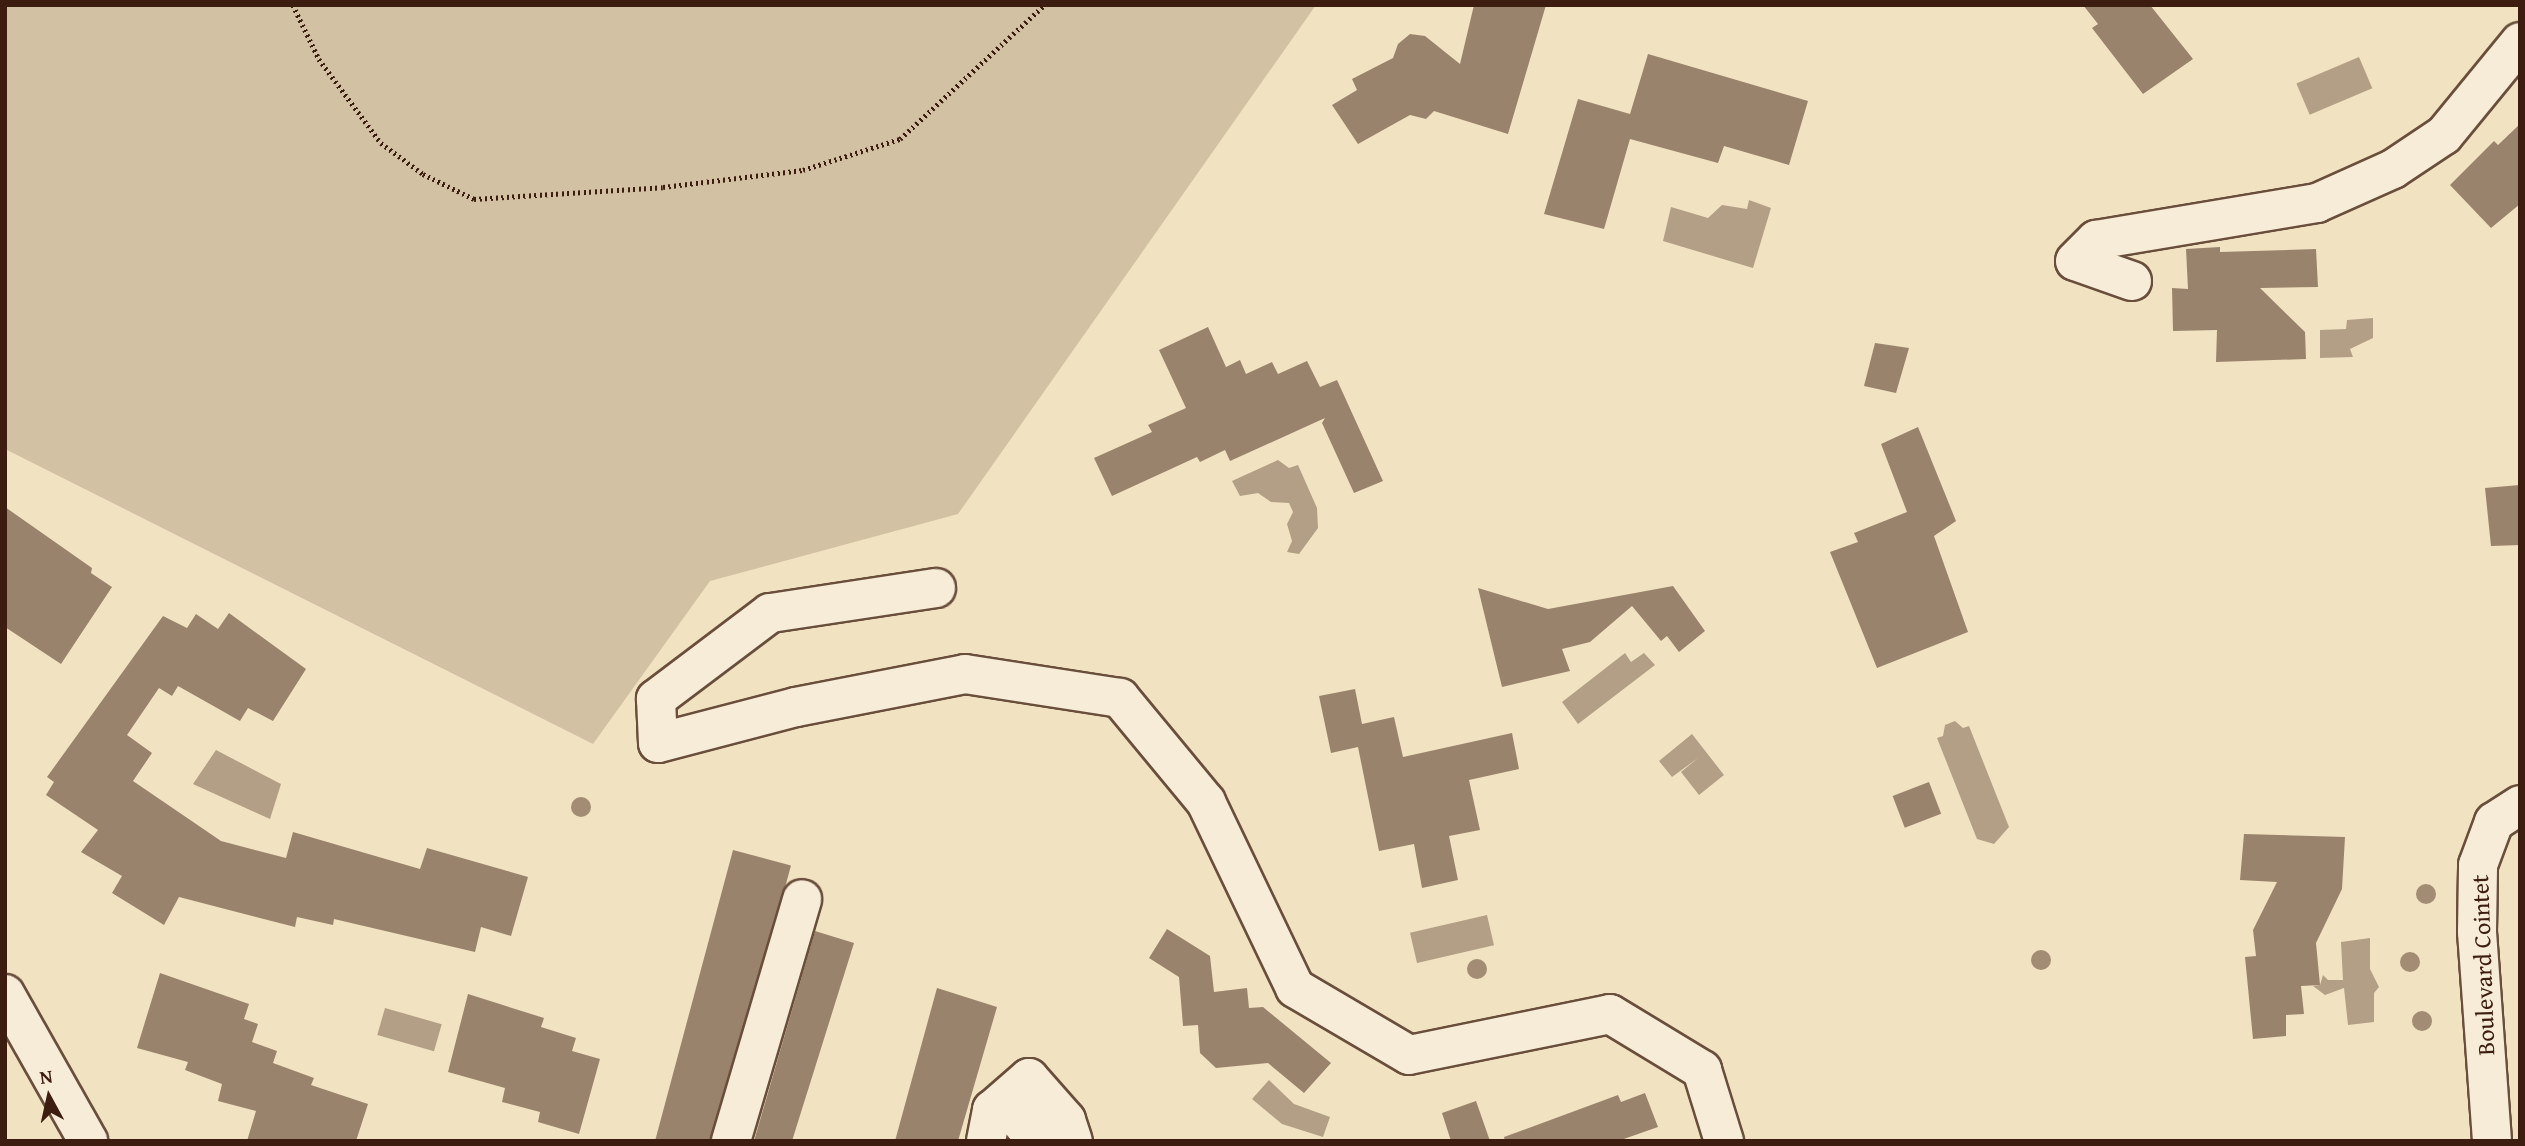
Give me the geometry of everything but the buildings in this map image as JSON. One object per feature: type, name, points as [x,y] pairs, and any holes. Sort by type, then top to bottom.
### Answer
[{"type":"street","points":[[2132,281],[2076,261],[2096,240],[2317,203],[2393,169],[2444,135],[2520,42]]},
{"type":"street","points":[[936,588],[770,613],[656,699],[657,743],[796,707],[965,674],[1121,698],[1206,802],[1296,988],[1409,1055],[1610,1014],[1702,1070],[1724,1141]]},
{"type":"street","name":"Boulevard Cointet","points":[[2492,1141],[2477,932],[2477,865],[2494,822],[2520,805]]},
{"type":"street","points":[[731,1141],[802,899]]},
{"type":"street","points":[[5,994],[88,1141]]},
{"type":"street","points":[[986,1141],[992,1110],[1016,1090]]},
{"type":"street","points":[[1016,1090],[1037,1141]]},
{"type":"street","points":[[1016,1090],[1066,1120],[1073,1141]]},
{"type":"path","points":[[293,5],[319,59],[381,143],[423,174],[474,199],[663,187],[803,170],[900,139],[1044,5]]},
{"type":"shaded area","points":[[5,5],[1316,5],[958,514],[710,581],[593,744],[5,449]]},
{"type":"shaded area","points":[[2359,57],[2372,88],[2310,115],[2296,84]]},
{"type":"shaded area","points":[[1749,200],[1771,208],[1753,268],[1663,241],[1671,207],[1708,218],[1722,205],[1747,209]]},
{"type":"shaded area","points":[[2373,318],[2373,338],[2350,349],[2353,357],[2320,358],[2320,330],[2346,329],[2347,320]]},
{"type":"shaded area","points":[[1278,460],[1289,468],[1298,465],[1317,508],[1318,528],[1299,554],[1287,552],[1292,541],[1287,524],[1293,512],[1289,503],[1271,502],[1258,493],[1240,496],[1232,481]]},
{"type":"shaded area","points":[[1625,653],[1631,662],[1644,653],[1655,665],[1578,724],[1562,702]]},
{"type":"shaded area","points":[[1955,721],[1963,728],[1969,726],[2009,827],[1994,844],[1977,839],[1937,738],[1943,736],[1945,725]]},
{"type":"shaded area","points":[[1692,734],[1724,775],[1699,795],[1681,772],[1698,758],[1672,777],[1659,761]]},
{"type":"shaded area","points":[[216,750],[281,784],[270,819],[193,784]]},
{"type":"shaded area","points":[[1487,915],[1494,945],[1417,963],[1410,933]]},
{"type":"shaded area","points":[[2370,938],[2370,969],[2379,987],[2374,993],[2374,1022],[2348,1025],[2344,988],[2325,995],[2313,986],[2320,985],[2323,975],[2328,980],[2343,980],[2341,942]]},
{"type":"shaded area","points":[[385,1008],[442,1024],[434,1051],[377,1035]]},
{"type":"shaded area","points":[[1269,1080],[1294,1104],[1330,1117],[1323,1137],[1282,1124],[1252,1099]]}]
